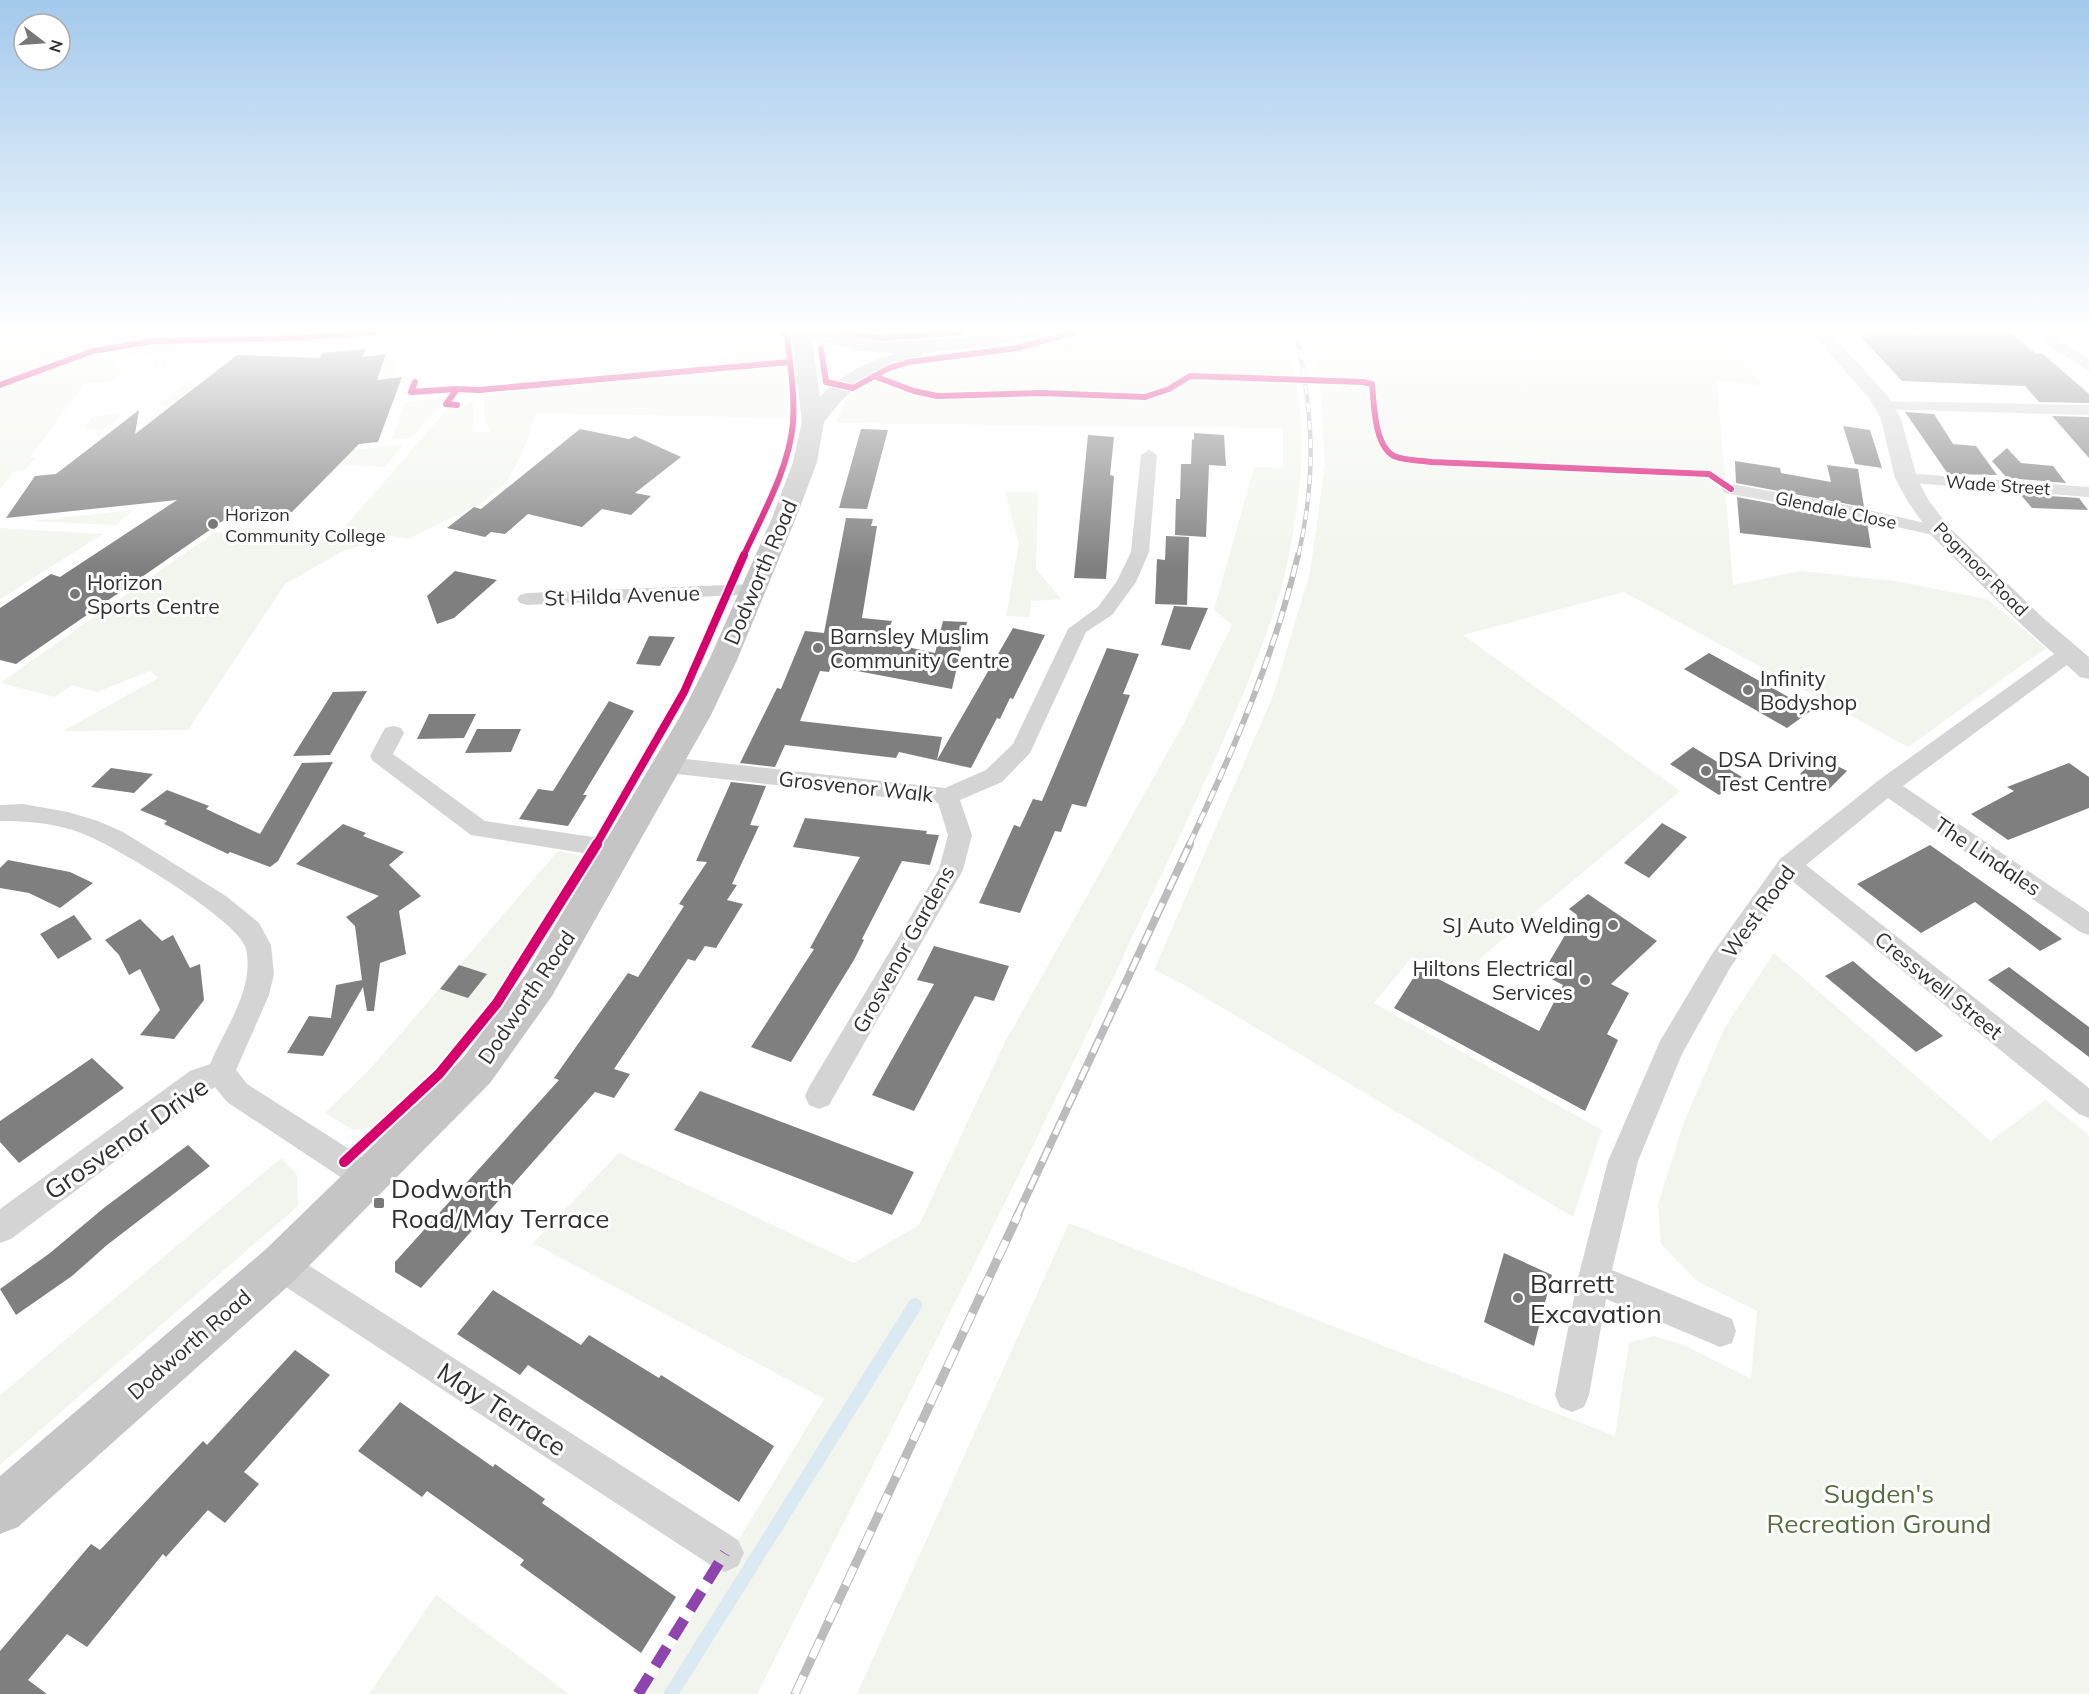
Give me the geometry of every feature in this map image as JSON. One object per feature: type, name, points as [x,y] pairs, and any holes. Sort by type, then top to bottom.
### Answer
[{"type":"highway","name":"Dodworth Road","points":[[0,1509],[280,1265],[476,1071],[539,985],[620,850],[723,660],[805,462],[813,422],[812,411]]},
{"type":"highway","points":[[813,422],[821,411]]},
{"type":"street","name":"Pogmoor Road","points":[[1885,411],[1891,419],[1906,478],[1919,502],[1941,532],[2068,654],[2089,670]]},
{"type":"street","name":"Grosvenor Walk","points":[[668,765],[947,796],[994,776],[1022,748],[1078,629],[1105,611],[1126,582],[1140,552],[1149,455]]},
{"type":"street","name":"Wade Street","points":[[1906,478],[2089,492]]},
{"type":"street","name":"Glendale Close","points":[[1731,489],[1833,507],[1941,532]]},
{"type":"street","name":"St Hilda Avenue","points":[[527,598],[753,590]]},
{"type":"street","name":"West Road","points":[[1572,1395],[1594,1278],[1623,1161],[1670,1049],[1721,961],[1788,865],[1887,786],[2068,654]]},
{"type":"street","points":[[393,733],[381,756],[479,829],[620,850]]},
{"type":"street","name":"The Lindales","points":[[1887,786],[2089,925]]},
{"type":"street","name":"Grosvenor Gardens","points":[[819,1096],[951,870],[960,835],[947,796]]},
{"type":"street","points":[[0,813],[47,815],[102,832],[132,848],[219,904],[248,928],[260,951],[259,984],[252,1007],[236,1034],[221,1072]]},
{"type":"street","name":"Cresswell Street","points":[[1788,865],[2089,1105]]},
{"type":"street","name":"Grosvenor Drive","points":[[0,1228],[200,1080],[221,1072],[237,1093],[368,1178]]},
{"type":"street","name":"May Terrace","points":[[280,1265],[725,1553]]},
{"type":"street","points":[[1594,1278],[1720,1331]]},
{"type":"green space","points":[[0,411],[64,411],[30,457],[35,458],[25,471],[13,472],[0,490]]},
{"type":"green space","points":[[402,411],[435,411],[411,438],[391,440]]},
{"type":"green space","points":[[446,411],[474,411],[472,432],[490,432],[484,411],[789,411],[789,418],[536,413],[524,449],[506,483],[480,504],[408,539],[391,536],[341,552],[285,584],[188,730],[63,731],[158,678],[150,671],[97,692],[71,685],[55,697],[0,683],[215,532],[226,534],[238,527],[340,532]]},
{"type":"green space","points":[[841,411],[1300,411],[1302,445],[1298,502],[1284,576],[1264,640],[1246,687],[1182,832],[1049,1114],[757,1694],[645,1694],[824,1399],[533,1243],[619,1153],[854,1263],[919,1225],[1005,1042],[1183,725],[1232,625],[1214,610],[1254,467],[1283,468],[1283,428],[835,423]]},
{"type":"green space","points":[[1321,411],[1719,411],[1733,585],[1800,571],[1895,581],[1987,599],[2046,648],[1908,747],[1624,592],[1463,635],[1680,791],[1463,973],[1412,957],[1374,1003],[1602,1130],[1573,1217],[1179,982],[1154,970],[1273,696],[1310,572],[1325,465]]},
{"type":"green space","points":[[123,414],[102,430],[84,429],[93,416]]},
{"type":"green space","points":[[403,445],[385,467],[320,463],[325,453]]},
{"type":"green space","points":[[1005,492],[1038,492],[1036,569],[1061,599],[1031,601],[1029,617],[1006,616],[1019,544]]},
{"type":"green space","points":[[133,510],[116,525],[32,521]]},
{"type":"green space","points":[[0,528],[103,534],[0,599]]},
{"type":"green space","points":[[558,851],[584,856],[493,1003],[434,1074],[377,1127],[353,1130],[325,1113],[371,1068]]},
{"type":"green space","name":"Sugden's Recreation Ground","points":[[1774,953],[1991,1141],[2045,1100],[2089,1135],[2089,1694],[857,1694],[1069,1223],[1615,1436],[1629,1343],[1654,1336],[1686,1346],[1751,1379],[1757,1311],[1697,1281],[1661,1244],[1658,1204],[1684,1122],[1725,1027]]},
{"type":"green space","points":[[281,1158],[297,1174],[298,1206],[0,1465],[0,1395]]},
{"type":"green space","points":[[436,1595],[569,1694],[369,1694]]},
{"type":"building","points":[[139,411],[135,434],[165,411],[389,411],[378,442],[359,444],[292,512],[240,509],[16,664],[0,660],[0,608],[51,574],[60,577],[177,500],[6,518],[35,476],[56,474]]},
{"type":"building","points":[[1905,412],[1934,414],[1953,444],[1976,446],[1997,475],[1948,474]]},
{"type":"building","points":[[2052,416],[2089,417],[2089,458]]},
{"type":"building","points":[[1843,426],[1870,430],[1882,468],[1855,464]]},
{"type":"building","points":[[580,429],[629,439],[635,436],[681,457],[635,493],[651,496],[631,515],[602,509],[582,527],[528,514],[505,534],[491,532],[485,537],[447,528],[474,507],[481,509]]},
{"type":"building","points":[[861,429],[888,430],[867,509],[839,508]]},
{"type":"building","points":[[1194,433],[1224,435],[1226,466],[1209,465],[1206,537],[1175,535],[1176,499],[1180,499],[1181,464],[1191,464]]},
{"type":"building","points":[[1088,435],[1114,437],[1110,475],[1114,476],[1106,579],[1074,578]]},
{"type":"building","points":[[2007,448],[2021,463],[2053,466],[2066,483],[2007,478],[1992,461]]},
{"type":"building","points":[[1735,461],[1780,468],[1781,473],[1831,482],[1827,465],[1858,469],[1864,507],[1736,483]]},
{"type":"building","points":[[2020,494],[2079,498],[2088,510],[2032,508]]},
{"type":"building","points":[[1737,497],[1867,522],[1871,548],[1740,533]]},
{"type":"building","points":[[846,518],[873,519],[871,526],[877,526],[862,618],[892,621],[884,642],[935,653],[943,621],[967,622],[952,689],[831,666],[829,672],[820,671],[800,721],[942,737],[937,760],[1013,628],[1045,635],[1013,699],[1010,698],[1000,719],[997,718],[971,768],[899,752],[896,758],[785,745],[775,767],[740,763],[777,688],[781,689],[805,631],[824,633]]},
{"type":"building","points":[[1166,536],[1189,537],[1187,605],[1155,604],[1157,559],[1165,560]]},
{"type":"building","points":[[455,571],[497,580],[454,618],[437,624],[427,596]]},
{"type":"building","points":[[1174,606],[1208,608],[1190,650],[1161,645]]},
{"type":"building","points":[[649,636],[675,637],[660,666],[636,664]]},
{"type":"building","points":[[1107,648],[1139,654],[1123,694],[1130,695],[1086,807],[1072,804],[1061,832],[1055,831],[1020,913],[979,903],[1014,825],[1020,827],[1033,799],[1042,801]]},
{"type":"building","name":"Infinity Bodyshop","points":[[1709,653],[1812,710],[1787,728],[1684,669]]},
{"type":"building","points":[[367,691],[330,755],[293,756],[333,692]]},
{"type":"building","points":[[609,701],[634,711],[583,795],[587,795],[568,826],[519,819],[538,789],[553,791]]},
{"type":"building","points":[[429,714],[476,714],[464,738],[417,739]]},
{"type":"building","points":[[477,729],[521,729],[511,752],[465,753]]},
{"type":"building","name":"DSA Driving Test Centre","points":[[1693,747],[1742,777],[1719,795],[1670,764]]},
{"type":"building","points":[[1818,756],[1847,771],[1828,790],[1800,774]]},
{"type":"building","points":[[333,762],[278,861],[270,867],[230,852],[228,854],[164,824],[167,821],[140,810],[167,790],[209,806],[206,809],[260,834],[302,763]]},
{"type":"building","points":[[2069,763],[2089,777],[2089,808],[2008,840],[1971,814],[2014,791],[2007,787]]},
{"type":"building","points":[[111,768],[153,774],[134,793],[91,787]]},
{"type":"building","points":[[731,782],[766,786],[750,825],[759,826],[732,884],[737,885],[727,900],[743,904],[716,948],[705,946],[695,961],[688,959],[614,1069],[630,1074],[614,1098],[595,1092],[421,1288],[395,1272],[395,1262],[559,1080],[554,1078],[628,973],[638,977],[684,906],[679,904],[707,862],[696,861]]},
{"type":"building","points":[[805,818],[927,831],[926,834],[939,835],[930,865],[902,861],[862,939],[864,940],[854,960],[791,1062],[751,1047],[814,949],[810,948],[860,857],[793,847]]},
{"type":"building","points":[[1662,823],[1687,837],[1649,878],[1624,863]]},
{"type":"building","points":[[343,824],[366,833],[363,836],[404,852],[389,865],[421,896],[399,911],[406,954],[380,963],[374,1011],[367,1011],[363,987],[323,1056],[287,1053],[309,1016],[331,1018],[336,985],[362,980],[355,926],[346,917],[379,896],[296,864]]},
{"type":"building","points":[[1930,845],[2062,939],[2040,951],[1975,902],[1921,933],[1857,884]]},
{"type":"building","points":[[8,860],[70,872],[93,883],[60,908],[29,893],[0,888],[0,868]]},
{"type":"building","points":[[1588,894],[1657,941],[1611,984],[1629,993],[1607,1034],[1618,1040],[1585,1111],[1394,1008],[1419,969],[1539,1031],[1563,985],[1542,974],[1577,915],[1569,909]]},
{"type":"building","points":[[74,915],[92,939],[58,959],[40,934]]},
{"type":"building","points":[[140,919],[162,941],[173,935],[190,968],[200,964],[204,1000],[174,1039],[140,1035],[160,1010],[140,969],[129,975],[119,955],[105,940]]},
{"type":"building","points":[[934,946],[1009,966],[994,1001],[975,996],[914,1111],[872,1095],[934,984],[917,980]]},
{"type":"building","points":[[1853,961],[1943,1036],[1916,1052],[1825,976]]},
{"type":"building","points":[[459,965],[487,974],[468,998],[440,989]]},
{"type":"building","points":[[2009,967],[2089,1027],[2089,1057],[1988,980]]},
{"type":"building","points":[[92,1058],[124,1088],[19,1163],[0,1142],[0,1121]]},
{"type":"building","points":[[700,1091],[914,1172],[892,1215],[674,1130]]},
{"type":"building","points":[[188,1145],[210,1166],[107,1245],[72,1276],[16,1315],[0,1289],[50,1253],[105,1207]]},
{"type":"building","name":"Barrett Excavation","points":[[1504,1253],[1552,1275],[1534,1346],[1484,1322]]},
{"type":"building","points":[[493,1290],[581,1345],[589,1335],[659,1378],[661,1375],[774,1446],[739,1502],[528,1365],[520,1375],[457,1334]]},
{"type":"building","points":[[295,1350],[330,1375],[244,1472],[259,1484],[225,1523],[208,1510],[166,1557],[163,1554],[87,1647],[67,1634],[28,1680],[47,1694],[0,1694],[0,1651],[91,1544],[100,1550],[203,1441],[207,1445]]},
{"type":"building","points":[[400,1402],[493,1467],[495,1464],[545,1499],[542,1503],[676,1597],[641,1653],[520,1565],[524,1560],[427,1491],[422,1497],[358,1451]]},
{"type":"waterway","points":[[671,1694],[915,1305]]},
{"type":"railway","points":[[1298,557],[1308,499],[1310,471],[1308,411]]},
{"type":"railway","points":[[1189,845],[1265,667],[1298,555]]},
{"type":"railway","points":[[1017,1216],[1190,844]]},
{"type":"railway","points":[[795,1694],[1018,1215]]},
{"type":"marked path","points":[[638,1694],[725,1553]]},
{"type":"cycle path","points":[[344,1162],[439,1074],[497,1003],[544,931],[638,775],[684,692],[781,471],[791,437],[793,411]]},
{"type":"cycle path","points":[[1375,411],[1380,437],[1386,450],[1401,458],[1432,462],[1709,474],[1731,489]]},
{"type":"place","name":"Horizon Community College","points":[[213,524]]},
{"type":"place","name":"Horizon Sports Centre","points":[[75,594]]},
{"type":"place","name":"Barnsley Muslim Community Centre","points":[[818,648]]},
{"type":"place","name":"Infinity Bodyshop","points":[[1748,690]]},
{"type":"place","name":"DSA Driving Test Centre","points":[[1706,771]]},
{"type":"place","name":"SJ Auto Welding","points":[[1613,925]]},
{"type":"place","name":"Hiltons Electrical Services","points":[[1585,980]]},
{"type":"place","name":"Dodworth Road/May Terrace","points":[[379,1203]]},
{"type":"place","name":"Barrett Excavation","points":[[1518,1298]]}]
